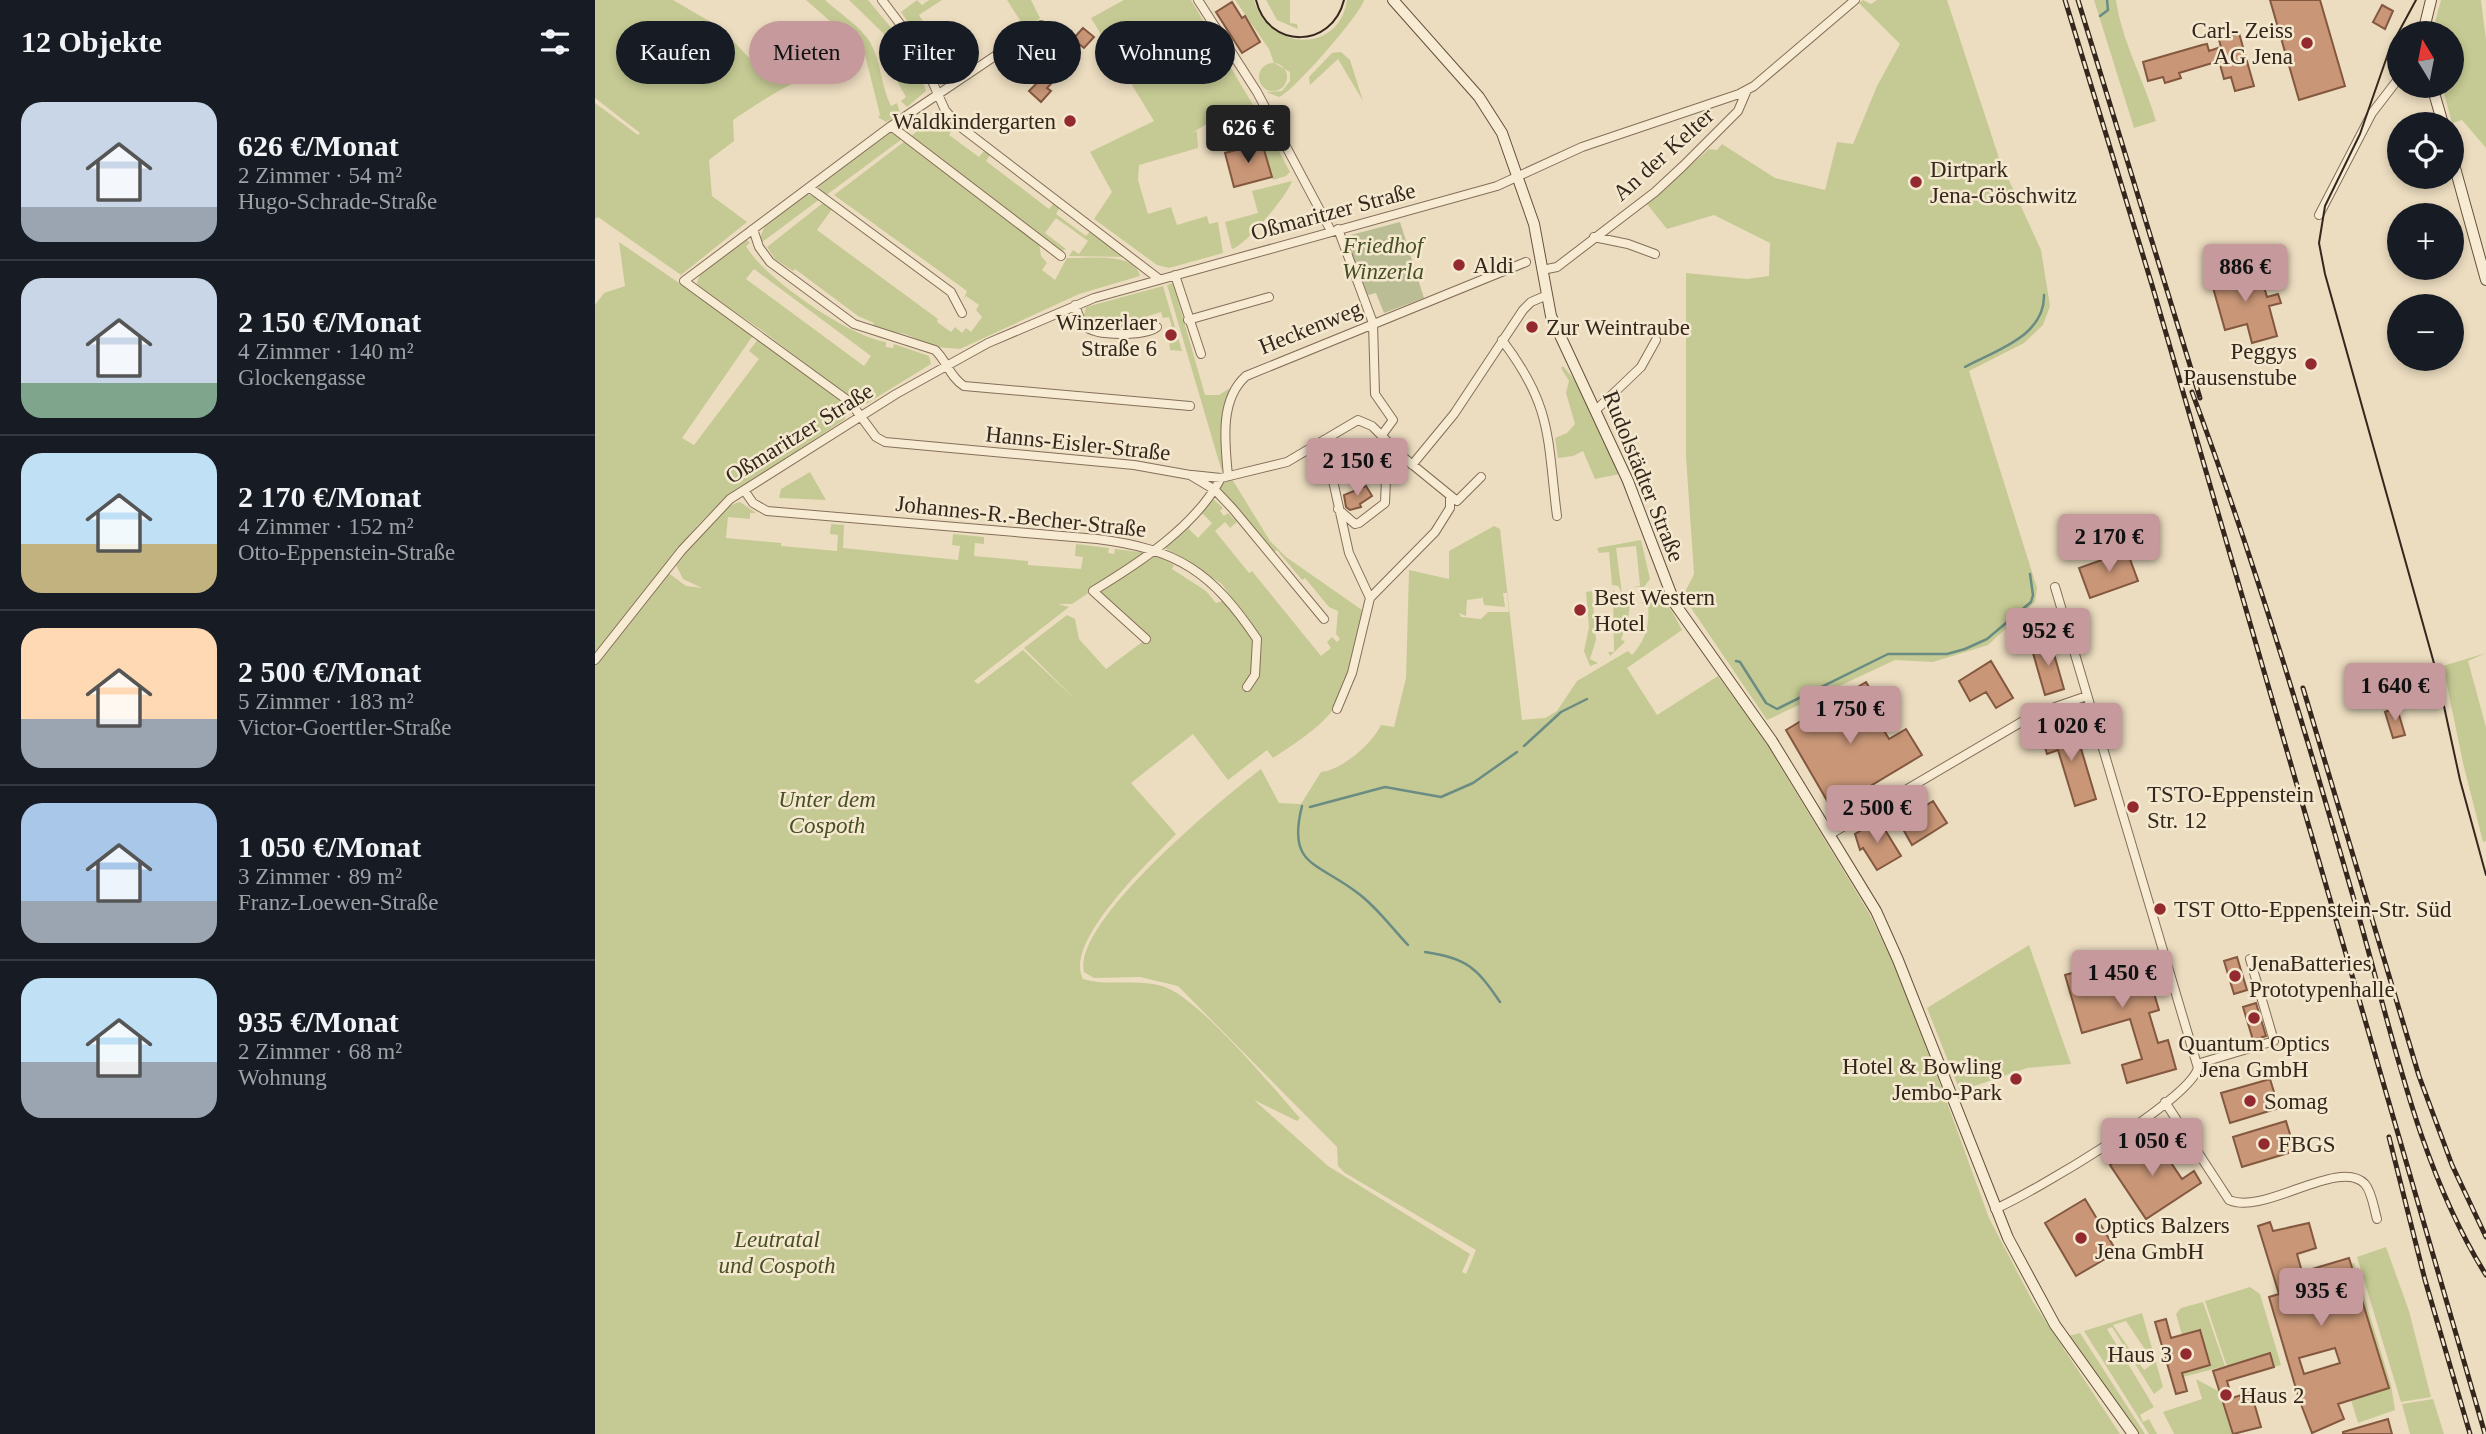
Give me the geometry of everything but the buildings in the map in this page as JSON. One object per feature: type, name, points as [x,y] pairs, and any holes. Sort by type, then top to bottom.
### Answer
[{"type":"street","points":[[882,0],[916,44],[945,110],[969,134],[1101,232],[1159,279]]},
{"type":"street","points":[[1198,0],[1257,92],[1335,230],[1373,323],[1375,393],[1393,420],[1381,435]]},
{"type":"street","name":"Rudolstädter Straße","points":[[1393,0],[1469,85],[1502,133],[1534,224],[1545,296],[1556,327],[1628,481],[1675,604],[1772,741],[1876,911],[1898,960],[1995,1209],[2055,1325],[2133,1434]]},
{"type":"street","points":[[1747,90],[1855,0]]},
{"type":"street","points":[[2426,21],[2431,0]]},
{"type":"street","points":[[993,56],[891,126],[753,229],[759,247],[770,262],[855,324],[871,332],[906,338],[935,350],[956,381],[968,388],[1190,406]]},
{"type":"street","name":"Oßmaritzer Straße","points":[[595,660],[697,532],[730,499],[946,365],[1076,305],[1159,279],[1497,186],[1616,134],[1747,90]]},
{"type":"street","name":"An der Kelter","points":[[1542,270],[1557,267],[1655,192],[1738,111],[1747,90]]},
{"type":"street","points":[[2319,215],[2372,113],[2387,94]]},
{"type":"street","points":[[891,126],[1061,256]]},
{"type":"street","points":[[810,188],[951,292],[962,313]]},
{"type":"street","points":[[2461,189],[2486,280]]},
{"type":"street","name":"Hanns-Eisler-Straße","points":[[753,229],[684,281],[850,402],[885,442],[1134,465],[1190,475],[1215,490],[1325,619]]},
{"type":"street","points":[[1594,237],[1628,244],[1655,254]]},
{"type":"street","name":"Heckenweg","points":[[1225,477],[1229,403],[1241,380],[1260,368],[1526,262]]},
{"type":"street","points":[[1175,275],[1201,354]]},
{"type":"street","points":[[1338,509],[1354,523],[1359,523],[1385,503],[1385,480],[1409,463],[1457,409],[1502,340],[1531,302],[1545,296]]},
{"type":"street","points":[[1188,320],[1269,297]]},
{"type":"street","points":[[1076,305],[1083,324],[1091,329],[1138,335],[1149,334],[1157,327]]},
{"type":"street","points":[[1502,340],[1525,374],[1543,411],[1551,446],[1557,516]]},
{"type":"street","points":[[1596,410],[1641,367],[1656,340]]},
{"type":"street","points":[[1190,475],[1225,477],[1287,462],[1356,420],[1366,422],[1409,463],[1457,501],[1481,477]]},
{"type":"street","points":[[1324,440],[1350,556],[1370,598]]},
{"type":"street","points":[[1146,639],[1093,591],[1157,550],[1225,477]]},
{"type":"street","name":"Johannes-R.-Becher-Straße","points":[[744,490],[753,503],[767,511],[1097,539],[1141,544],[1157,550],[1218,588],[1257,639],[1255,675],[1247,687]]},
{"type":"street","points":[[1338,709],[1352,673],[1370,598],[1435,532],[1451,505],[1450,495]]},
{"type":"street","points":[[1995,1209],[2027,1195],[2123,1133],[2189,1084],[2196,1075],[2197,1063],[2055,587]]},
{"type":"street","points":[[1829,835],[2035,714],[2087,696]]},
{"type":"street","points":[[2197,1063],[2274,1041],[2250,959]]},
{"type":"street","points":[[2165,1102],[2229,1200],[2249,1204],[2337,1178],[2352,1177],[2367,1186],[2378,1219]]},
{"type":"green space","points":[[595,0],[673,0],[709,21],[616,21],[616,84],[735,84],[735,43],[749,58],[749,84],[792,84],[733,120],[734,141],[709,160],[712,196],[747,222],[681,275],[598,217],[595,219],[595,103],[638,135],[640,133],[595,98]]},
{"type":"green space","points":[[806,0],[825,0],[850,21],[830,21]]},
{"type":"green space","points":[[849,0],[868,0],[886,21],[879,21],[879,29]]},
{"type":"green space","points":[[917,0],[922,5],[929,0],[942,0],[919,15],[923,21],[907,21],[901,12]]},
{"type":"green space","points":[[1007,0],[1031,0],[1040,18],[1036,21],[1020,21]]},
{"type":"green space","points":[[1124,0],[1191,0],[1203,21],[1095,21],[1095,25],[1091,18]]},
{"type":"green space","points":[[1235,0],[1254,0],[1262,17],[1273,29],[1287,37],[1303,40],[1318,38],[1331,30],[1341,18],[1347,0],[1364,0],[1325,52],[1279,97],[1266,92],[1282,91],[1290,81],[1290,72],[1274,63],[1269,49]]},
{"type":"green space","points":[[1266,0],[1290,0],[1290,23],[1297,24],[1298,29],[1277,20]]},
{"type":"green space","points":[[1863,0],[1871,4],[1877,0],[1947,0],[2000,161],[2041,250],[2050,306],[2043,325],[2024,343],[1969,371],[2037,588],[2035,602],[1988,645],[1933,662],[1895,660],[1767,720],[1683,596],[1694,574],[1686,457],[1686,273],[1747,279],[1769,276],[1770,243],[1714,215],[1667,229],[1647,204],[1709,149],[1717,150],[1722,144],[1775,178],[1825,190],[1837,142],[1853,144],[1877,86],[1900,44],[1859,3]]},
{"type":"green space","points":[[2094,0],[2116,0],[2123,31],[2156,121],[2134,128]]},
{"type":"green space","points":[[2441,0],[2481,0],[2486,40],[2486,148],[2464,122],[2464,112],[2449,112],[2445,98],[2464,98],[2464,21],[2435,21]]},
{"type":"green space","points":[[865,35],[877,57],[879,84],[884,84],[891,106],[897,103],[900,113],[886,122],[878,117],[880,115],[865,55]]},
{"type":"green space","points":[[1341,52],[1350,60],[1363,101],[1338,59],[1310,85],[1309,77],[1332,53]]},
{"type":"green space","points":[[1273,63],[1283,67],[1287,77],[1283,87],[1273,91],[1263,87],[1259,77],[1263,67]]},
{"type":"green space","points":[[1235,75],[1263,122],[1257,124],[1256,118],[1249,120],[1248,126],[1245,116],[1241,117],[1236,106],[1192,133],[1197,131],[1198,148],[1139,165],[1138,180],[1148,214],[1171,207],[1177,225],[1207,216],[1209,224],[1218,222],[1223,253],[1169,268],[1157,265],[1094,219],[1112,192],[1090,152],[1154,121],[1131,84],[1235,84]]},
{"type":"green space","points":[[899,84],[924,84],[926,91],[907,107],[901,101],[906,97]]},
{"type":"green space","points":[[941,111],[953,128],[949,135],[979,157],[984,151],[990,155],[986,161],[1049,209],[1054,203],[1060,207],[1056,214],[1086,236],[1091,230],[1126,257],[1069,256],[1073,250],[1079,254],[1088,241],[1056,218],[1045,233],[1066,249],[1062,251],[909,138]]},
{"type":"green space","points":[[1267,129],[1290,172],[1273,180],[1262,143],[1225,153],[1224,151],[1234,142],[1238,147],[1248,141],[1245,136],[1248,139],[1255,137],[1254,133]]},
{"type":"green space","points":[[890,132],[902,139],[825,196],[818,186]]},
{"type":"green space","points":[[905,141],[1039,243],[1041,256],[1047,263],[1042,270],[1055,280],[1067,258],[1120,260],[1136,268],[1140,276],[1079,294],[960,349],[936,347],[905,334],[872,328],[874,323],[858,316],[795,269],[793,271],[775,259],[767,247],[824,202],[832,209],[817,230],[938,319],[937,322],[951,332],[955,327],[962,333],[966,328],[971,332],[982,317],[976,310],[979,305],[966,296],[963,301],[967,291],[834,195]]},
{"type":"green space","points":[[1292,181],[1265,219],[1232,249],[1225,222],[1258,213],[1252,191]]},
{"type":"green space","points":[[807,194],[820,199],[761,243],[761,235],[770,221]]},
{"type":"green space","name":"Friedhof Winzerla","points":[[1400,222],[1424,298],[1384,313],[1376,293],[1368,295],[1347,241],[1351,235]]},
{"type":"green space","points":[[747,240],[750,243],[746,246],[755,259],[808,303],[850,329],[886,342],[886,347],[893,348],[894,344],[929,356],[931,364],[866,404],[852,399],[760,329],[696,286],[700,274]],"holes":[[[754,269],[871,356],[864,366],[746,279]]]},
{"type":"green space","points":[[619,242],[754,334],[682,438],[694,445],[759,359],[749,351],[759,338],[846,404],[848,413],[844,420],[726,497],[696,527],[595,655],[595,305],[604,293],[625,286]]},
{"type":"green space","points":[[1173,283],[1205,395],[1219,395],[1232,387],[1222,472],[1167,285]]},
{"type":"green space","points":[[1163,286],[1182,351],[1170,350],[1169,340],[1175,337],[1169,317],[1163,318],[1161,312],[1145,317],[1146,324],[1135,326],[1134,332],[1131,327],[1127,327],[1126,332],[1090,327],[1083,319],[1086,307]]},
{"type":"green space","points":[[1563,366],[1581,388],[1620,474],[1595,479],[1583,451],[1573,456],[1558,458],[1555,438],[1567,433],[1575,424],[1566,393],[1569,381],[1561,368]]},
{"type":"green space","points":[[810,472],[826,500],[779,498],[781,489]]},
{"type":"green space","points":[[1232,479],[1270,541],[1286,557],[1362,610],[1349,675],[1340,700],[1327,717],[1273,758],[1267,750],[1228,780],[1193,734],[1131,783],[1176,834],[1130,882],[1097,924],[1080,963],[1083,979],[1162,986],[1195,1006],[1234,1044],[1300,1118],[1297,1121],[1254,1100],[1328,1166],[1470,1254],[1462,1272],[1466,1274],[1476,1250],[1345,1173],[1338,1166],[1337,1147],[1178,986],[1140,977],[1094,978],[1084,972],[1087,950],[1101,923],[1125,893],[1185,833],[1242,784],[1261,769],[1279,803],[1301,804],[1321,772],[1356,755],[1381,725],[1394,727],[1406,678],[1409,570],[1449,579],[1449,551],[1494,526],[1500,529],[1522,720],[1545,718],[1557,711],[1577,681],[1628,651],[1632,655],[1643,639],[1647,626],[1648,606],[1642,603],[1647,598],[1654,598],[1669,607],[1682,630],[1627,668],[1657,715],[1718,676],[1762,736],[1869,913],[1905,987],[1989,1218],[2033,1302],[2120,1434],[595,1434],[595,665],[667,572],[686,586],[702,588],[683,579],[676,565],[714,519],[740,502],[756,513],[750,513],[750,519],[728,517],[726,538],[837,551],[838,535],[830,534],[831,524],[844,525],[843,548],[958,560],[960,546],[952,545],[953,534],[984,537],[984,544],[975,543],[974,556],[1028,561],[1028,565],[1081,569],[1083,557],[1075,556],[1076,544],[1109,548],[1108,553],[1114,554],[1115,549],[1148,553],[1072,604],[1058,604],[1069,607],[974,681],[978,684],[1023,650],[1076,700],[1024,648],[1067,615],[1075,619],[1079,639],[1106,669],[1145,640],[1093,596],[1156,556],[1174,565],[1172,569],[1206,591],[1216,603],[1226,600],[1256,640],[1260,658],[1262,643],[1222,584],[1165,548],[1192,522],[1189,529],[1198,538],[1212,523],[1203,514],[1196,517],[1211,497],[1223,508],[1220,511],[1224,516],[1228,513],[1237,522],[1230,528],[1225,522],[1215,531],[1249,573],[1252,571],[1321,656],[1331,648],[1327,642],[1332,637],[1337,642],[1340,639],[1336,634],[1338,611],[1329,607],[1305,578],[1302,580],[1277,550],[1274,552],[1220,490],[1221,481]],"holes":[[[1503,593],[1507,593],[1509,612],[1488,612],[1481,619],[1461,617],[1459,613],[1466,616],[1467,600],[1482,598],[1482,595],[1484,605],[1505,607]]]},
{"type":"green space","points":[[1641,540],[1650,579],[1644,587],[1633,587],[1640,586],[1636,546],[1616,548],[1622,593],[1618,586],[1612,585],[1609,552],[1599,553],[1597,548]]},
{"type":"green space","points":[[1613,590],[1630,603],[1628,622],[1621,639],[1625,642],[1610,656],[1608,652],[1614,652]]},
{"type":"green space","points":[[1592,591],[1596,640],[1590,659],[1598,663],[1590,666],[1584,651],[1589,627],[1586,592]]},
{"type":"green space","points":[[2486,653],[2468,661],[2486,727],[2486,841],[2483,842],[2443,666]]},
{"type":"green space","points":[[2029,945],[2071,1064],[2027,1068],[1960,1091],[1927,1008]]},
{"type":"green space","points":[[2386,1247],[2409,1311],[2431,1397],[2401,1402],[2357,1257]]},
{"type":"green space","points":[[2354,1263],[2391,1385],[2395,1410],[2358,1423],[2351,1400],[2389,1388],[2350,1264]]},
{"type":"green space","points":[[2250,1287],[2260,1294],[2281,1365],[2274,1367],[2270,1354],[2227,1367],[2205,1301]]},
{"type":"green space","points":[[2203,1302],[2225,1366],[2183,1377],[2179,1364],[2210,1364],[2200,1330],[2182,1335],[2176,1314],[2181,1308]]},
{"type":"green space","points":[[2142,1313],[2163,1387],[2154,1394],[2112,1327],[2107,1329],[2154,1407],[2140,1415],[2143,1422],[2149,1419],[2157,1434],[2149,1434],[2084,1331]],"holes":[[[2126,1321],[2154,1363],[2144,1370],[2113,1325]]]},
{"type":"green space","points":[[2080,1333],[2145,1434],[2138,1434],[2068,1336]]},
{"type":"green space","points":[[2196,1379],[2218,1391],[2232,1434],[2174,1434],[2163,1412],[2202,1399]]},
{"type":"green space","points":[[2433,1399],[2444,1434],[2410,1434],[2402,1404]]},
{"type":"waterway","points":[[2100,16],[2108,10],[2107,0]]},
{"type":"waterway","points":[[1965,367],[2004,348],[2028,331],[2042,309],[2044,295]]},
{"type":"waterway","points":[[1736,661],[1740,662],[1766,703],[1777,709],[1888,654],[1947,654],[1987,639],[2031,602],[2033,595],[2030,574]]},
{"type":"waterway","points":[[1524,746],[1561,712],[1587,699]]},
{"type":"waterway","points":[[1310,807],[1385,787],[1441,797],[1473,783],[1517,752]]},
{"type":"waterway","points":[[1302,806],[1298,840],[1308,860],[1362,897],[1408,945]]},
{"type":"waterway","points":[[1425,952],[1439,954],[1470,966],[1500,1002]]},
{"type":"tram line","points":[[1256,0],[1263,16],[1273,28],[1286,35],[1300,37],[1314,35],[1327,28],[1337,16],[1344,0]]},
{"type":"tram line","points":[[2416,0],[2390,48],[2360,134],[2325,206],[2319,243],[2325,274],[2437,674],[2460,780],[2486,875]]},
{"type":"railway","points":[[2065,0],[2152,285],[2485,1434]]},
{"type":"railway","points":[[2078,0],[2200,398]]},
{"type":"railway","points":[[2192,392],[2280,653],[2340,851],[2410,1101],[2443,1191],[2486,1275]]},
{"type":"railway","points":[[2303,688],[2419,1076],[2452,1165],[2486,1237]]},
{"type":"railway","points":[[2389,1137],[2425,1280],[2470,1434]]},
{"type":"place","name":"Carl- Zeiss AG Jena","points":[[2307,43]]},
{"type":"place","name":"Waldkindergarten","points":[[1070,121]]},
{"type":"place","name":"Dirtpark Jena-Göschwitz","points":[[1916,182]]},
{"type":"place","name":"Aldi","points":[[1459,265]]},
{"type":"place","name":"Zur Weintraube","points":[[1532,327]]},
{"type":"place","name":"Winzerlaer Straße 6","points":[[1171,335]]},
{"type":"place","name":"Peggys Pausenstube","points":[[2311,364]]},
{"type":"place","name":"Best Western Hotel","points":[[1580,610]]},
{"type":"place","name":"TSTO-Eppenstein Str. 12","points":[[2133,807]]},
{"type":"place","name":"TST Otto-Eppenstein-Str. Süd","points":[[2160,909]]},
{"type":"place","name":"JenaBatteries Prototypenhalle","points":[[2235,976]]},
{"type":"place","name":"Quantum Optics Jena GmbH","points":[[2254,1018]]},
{"type":"place","name":"Hotel & Bowling Jembo-Park","points":[[2016,1079]]},
{"type":"place","name":"Somag","points":[[2250,1101]]},
{"type":"place","name":"FBGS","points":[[2264,1144]]},
{"type":"place","name":"Optics Balzers Jena GmbH","points":[[2081,1238]]},
{"type":"place","name":"Haus 3","points":[[2186,1354]]},
{"type":"place","name":"Haus 2","points":[[2226,1395]]},
{"type":"park label","name":"Unter dem Cospoth","points":[[827,812]]},
{"type":"park label","name":"Leutratal und Cospoth","points":[[777,1252]]}]
